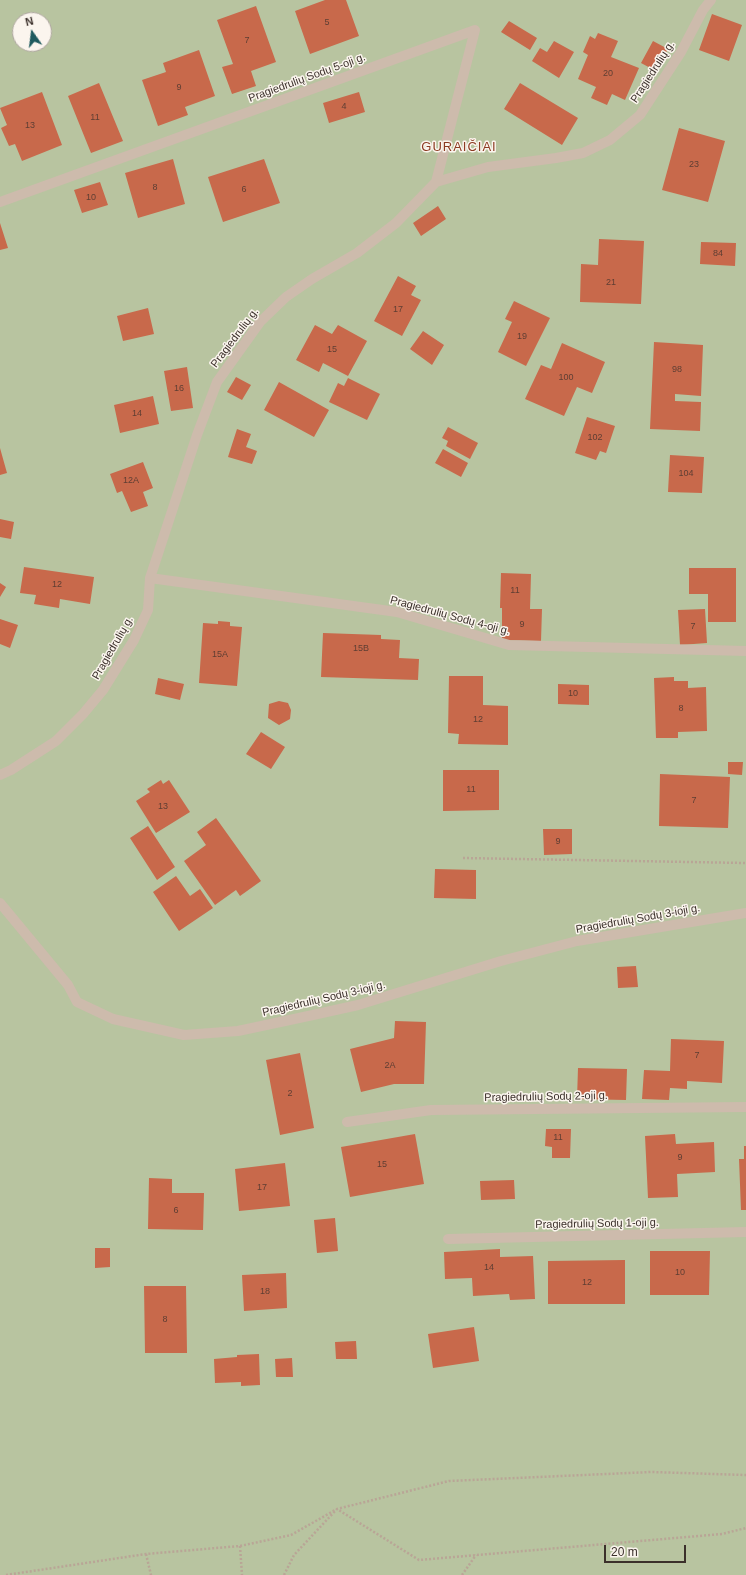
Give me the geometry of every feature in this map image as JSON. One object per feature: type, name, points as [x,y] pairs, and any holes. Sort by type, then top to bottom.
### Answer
[{"type":"street","name":"Pragiedrulių g.","points":[[0,775],[56,740],[83,714],[103,690],[134,640],[148,610],[150,578],[197,435],[217,382],[260,322],[286,297],[312,279],[357,253],[396,223],[436,182],[488,167],[556,158],[583,152],[610,140],[640,115],[681,52],[703,10],[711,0]]},
{"type":"street","name":"Pragiedrulių Sodų 5-oji g.","points":[[0,202],[475,30],[436,182]]},
{"type":"street","name":"Pragiedrulių Sodų 4-oji g.","points":[[150,578],[397,612],[509,645],[746,651]]},
{"type":"street","name":"Pragiedrulių Sodų 3-ioji g.","points":[[0,903],[68,985],[77,1002],[113,1019],[184,1035],[238,1031],[358,1005],[501,961],[577,941],[746,913]]},
{"type":"street","name":"Pragiedrulių Sodų 2-oji g.","points":[[347,1122],[431,1110],[746,1107]]},
{"type":"street","name":"Pragiedrulių Sodų 1-oji g.","points":[[448,1239],[746,1232]]},
{"type":"path","points":[[463,858],[746,863]]},
{"type":"path","points":[[6,1575],[146,1554],[240,1546],[291,1535],[337,1509],[449,1481],[651,1472],[746,1475]]},
{"type":"path","points":[[337,1509],[419,1560],[722,1534],[746,1528]]},
{"type":"path","points":[[284,1575],[294,1555],[337,1509]]},
{"type":"path","points":[[240,1546],[242,1575]]},
{"type":"path","points":[[146,1554],[151,1575]]},
{"type":"path","points":[[462,1575],[476,1555]]},
{"type":"green space","points":[[0,0],[746,0],[746,1575],[0,1575]]},
{"type":"building","points":[[325,0],[346,0],[359,36],[310,54],[295,11]]},
{"type":"building","points":[[256,6],[276,62],[251,71],[256,86],[232,94],[222,67],[233,64],[217,20]]},
{"type":"building","points":[[712,14],[742,25],[729,61],[699,50]]},
{"type":"building","points":[[509,21],[537,38],[530,50],[501,32]]},
{"type":"building","points":[[598,33],[618,41],[611,57],[639,68],[625,100],[612,94],[607,105],[591,98],[596,87],[578,79],[588,55],[583,52],[590,36],[595,39]]},
{"type":"building","points":[[554,41],[574,52],[559,78],[532,61],[540,48],[547,52]]},
{"type":"building","points":[[653,41],[668,49],[656,71],[641,63]]},
{"type":"building","points":[[199,50],[215,96],[185,107],[188,115],[158,126],[142,80],[166,72],[163,63]]},
{"type":"building","points":[[99,83],[123,141],[91,153],[68,96]]},
{"type":"building","points":[[520,83],[578,118],[562,145],[504,109]]},
{"type":"building","points":[[42,92],[62,145],[22,161],[15,144],[9,146],[1,128],[7,125],[0,108]]},
{"type":"building","points":[[359,92],[365,112],[329,123],[323,103]]},
{"type":"building","points":[[679,128],[725,141],[708,202],[662,190]]},
{"type":"building","points":[[173,159],[185,204],[138,218],[125,173]]},
{"type":"building","points":[[264,159],[280,203],[223,222],[208,177]]},
{"type":"building","points":[[100,182],[108,205],[82,213],[74,190]]},
{"type":"building","points":[[438,206],[446,219],[421,236],[413,223]]},
{"type":"building","points":[[0,223],[8,248],[0,250]]},
{"type":"building","points":[[599,239],[644,241],[641,304],[580,302],[581,264],[598,265]]},
{"type":"building","points":[[701,242],[736,243],[735,266],[700,264]]},
{"type":"building","points":[[398,276],[416,286],[411,295],[421,300],[402,336],[374,321]]},
{"type":"building","points":[[514,301],[550,318],[526,366],[498,352],[512,322],[505,319]]},
{"type":"building","points":[[148,308],[154,334],[123,341],[117,316]]},
{"type":"building","points":[[315,325],[332,334],[338,325],[367,341],[348,376],[323,363],[319,372],[296,360]]},
{"type":"building","points":[[423,331],[444,345],[432,365],[410,349]]},
{"type":"building","points":[[654,342],[703,345],[701,396],[675,394],[675,401],[701,402],[700,431],[650,429]]},
{"type":"building","points":[[562,343],[605,362],[592,393],[577,387],[564,416],[525,399],[541,365],[551,369]]},
{"type":"building","points":[[187,367],[193,408],[171,411],[164,371]]},
{"type":"building","points":[[236,377],[251,385],[242,400],[227,392]]},
{"type":"building","points":[[348,378],[380,394],[367,420],[329,402],[338,383],[344,386]]},
{"type":"building","points":[[279,382],[329,410],[314,437],[264,410]]},
{"type":"building","points":[[153,396],[159,424],[120,433],[114,405]]},
{"type":"building","points":[[587,417],[615,426],[606,453],[600,451],[596,460],[575,453]]},
{"type":"building","points":[[448,427],[478,443],[470,459],[446,446],[448,441],[442,438]]},
{"type":"building","points":[[237,429],[251,434],[246,447],[257,451],[252,464],[228,457]]},
{"type":"building","points":[[0,448],[7,473],[0,475]]},
{"type":"building","points":[[443,449],[468,463],[461,477],[435,463]]},
{"type":"building","points":[[670,455],[704,457],[702,493],[668,492]]},
{"type":"building","points":[[143,462],[153,488],[143,492],[148,506],[131,512],[122,491],[117,493],[110,474]]},
{"type":"building","points":[[0,519],[14,522],[11,539],[0,537]]},
{"type":"building","points":[[24,567],[94,577],[90,604],[60,599],[59,608],[34,604],[36,595],[20,593]]},
{"type":"building","points":[[689,568],[736,568],[736,622],[708,622],[708,594],[689,594]]},
{"type":"building","points":[[501,573],[531,574],[530,609],[542,609],[541,641],[502,640],[502,608],[500,608]]},
{"type":"building","points":[[0,583],[6,587],[0,597]]},
{"type":"building","points":[[705,609],[707,643],[680,645],[678,610]]},
{"type":"building","points":[[0,619],[18,625],[10,648],[0,644]]},
{"type":"building","points":[[218,621],[230,622],[230,626],[242,627],[237,686],[199,683],[203,623],[218,624]]},
{"type":"building","points":[[323,633],[381,635],[381,639],[400,640],[399,658],[419,659],[418,680],[321,677]]},
{"type":"building","points":[[449,676],[483,676],[483,705],[508,706],[508,745],[458,744],[459,734],[448,733]]},
{"type":"building","points":[[674,677],[674,681],[688,681],[688,688],[706,687],[707,731],[678,732],[678,738],[656,738],[654,678]]},
{"type":"building","points":[[158,678],[184,684],[180,700],[155,694]]},
{"type":"building","points":[[558,684],[589,685],[589,705],[558,704]]},
{"type":"building","points":[[279,701],[288,703],[291,710],[290,719],[279,725],[268,718],[269,704]]},
{"type":"building","points":[[261,732],[285,747],[271,769],[246,754]]},
{"type":"building","points":[[728,762],[743,762],[742,775],[728,774]]},
{"type":"building","points":[[443,770],[499,770],[499,810],[443,811]]},
{"type":"building","points":[[660,774],[730,777],[728,828],[659,826]]},
{"type":"building","points":[[161,780],[163,784],[169,780],[190,812],[156,833],[136,801],[150,792],[147,789]]},
{"type":"building","points":[[216,818],[261,881],[240,896],[236,890],[215,905],[184,861],[206,845],[197,832]]},
{"type":"building","points":[[148,826],[175,867],[157,880],[130,838]]},
{"type":"building","points":[[543,829],[572,829],[572,854],[544,855]]},
{"type":"building","points":[[435,869],[476,870],[476,899],[434,898]]},
{"type":"building","points":[[176,876],[190,896],[200,889],[213,908],[179,931],[153,892]]},
{"type":"building","points":[[636,966],[638,987],[618,988],[617,967]]},
{"type":"building","points":[[395,1021],[426,1022],[424,1084],[394,1084],[361,1092],[350,1049],[394,1038]]},
{"type":"building","points":[[671,1039],[724,1041],[722,1083],[687,1081],[687,1089],[670,1088],[669,1100],[642,1099],[644,1070],[670,1071]]},
{"type":"building","points":[[300,1053],[314,1128],[280,1135],[266,1060]]},
{"type":"building","points":[[578,1068],[627,1069],[626,1100],[577,1099]]},
{"type":"building","points":[[546,1129],[571,1129],[570,1158],[552,1158],[552,1147],[545,1146]]},
{"type":"building","points":[[415,1134],[424,1184],[350,1197],[341,1147]]},
{"type":"building","points":[[675,1134],[676,1144],[714,1142],[715,1172],[677,1174],[678,1197],[648,1198],[645,1136]]},
{"type":"building","points":[[744,1146],[746,1146],[746,1210],[741,1210],[739,1159],[744,1159]]},
{"type":"building","points":[[285,1163],[290,1206],[239,1211],[235,1169]]},
{"type":"building","points":[[149,1178],[172,1179],[172,1193],[204,1193],[203,1230],[148,1229]]},
{"type":"building","points":[[514,1180],[515,1199],[481,1200],[480,1181]]},
{"type":"building","points":[[335,1218],[338,1251],[317,1253],[314,1220]]},
{"type":"building","points":[[95,1248],[110,1248],[110,1267],[95,1268]]},
{"type":"building","points":[[500,1249],[500,1257],[533,1256],[535,1299],[510,1300],[509,1294],[473,1296],[472,1278],[445,1279],[444,1252]]},
{"type":"building","points":[[650,1251],[710,1251],[709,1295],[650,1295]]},
{"type":"building","points":[[625,1260],[625,1304],[548,1304],[548,1261]]},
{"type":"building","points":[[286,1273],[287,1308],[244,1311],[242,1275]]},
{"type":"building","points":[[144,1286],[186,1286],[187,1353],[145,1353]]},
{"type":"building","points":[[474,1327],[479,1361],[433,1368],[428,1334]]},
{"type":"building","points":[[356,1341],[357,1359],[336,1359],[335,1342]]},
{"type":"building","points":[[259,1354],[260,1385],[241,1386],[241,1382],[215,1383],[214,1359],[237,1357],[237,1355]]},
{"type":"building","points":[[292,1358],[293,1377],[276,1377],[275,1359]]},
{"type":"district","name":"GURAIČIAI","points":[[459,147]]}]
